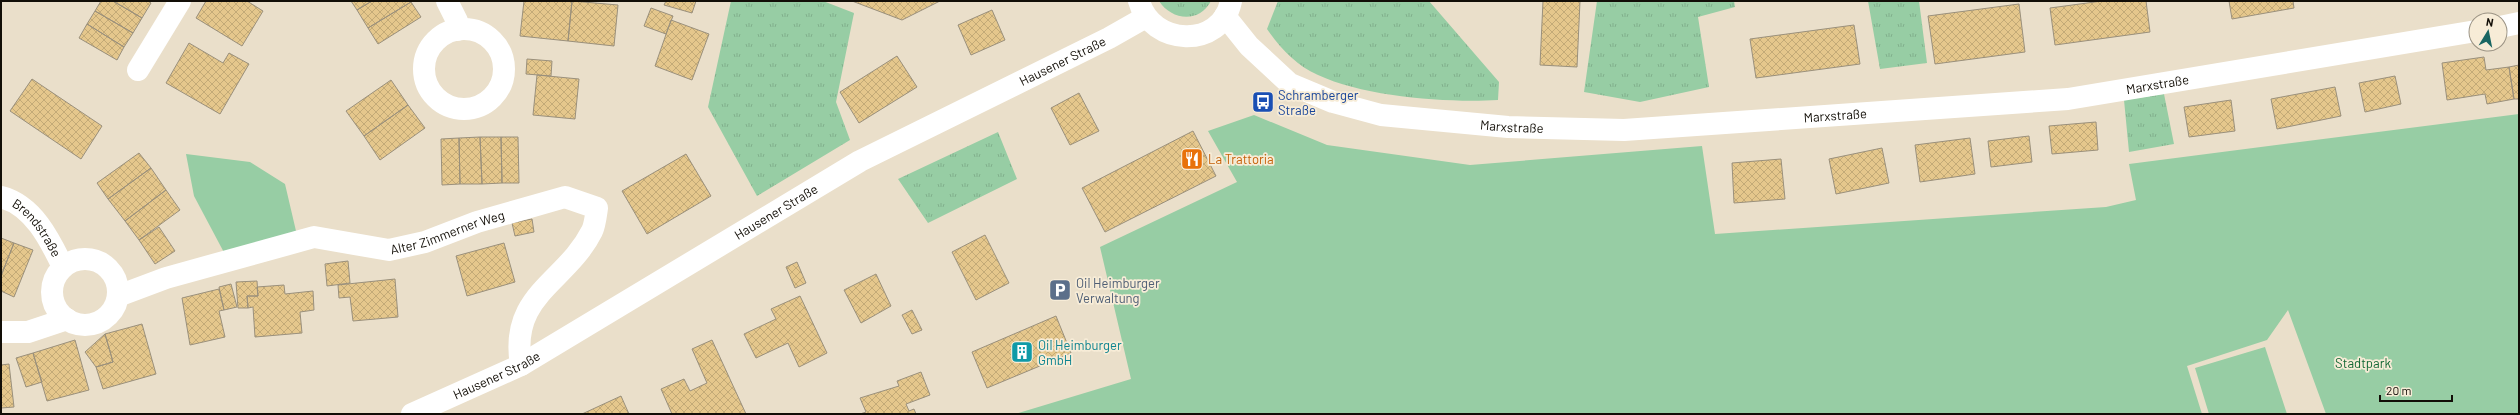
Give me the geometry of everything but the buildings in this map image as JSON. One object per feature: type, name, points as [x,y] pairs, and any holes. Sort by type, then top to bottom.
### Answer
[{"type":"main road","points":[[138,70],[180,1]]},
{"type":"main road","points":[[447,1],[457,21],[457,30]]},
{"type":"main road","points":[[1142,9],[1154,27],[1166,34],[1179,37],[1192,37],[1216,26],[1228,8]]},
{"type":"main road","name":"Marxstraße","points":[[1228,8],[1249,46],[1290,84],[1332,102],[1381,115],[1508,127],[1624,130],[2068,100],[2468,32]]},
{"type":"main road","name":"Hausener Straße","points":[[412,414],[521,365],[860,162],[1109,38],[1142,9]]},
{"type":"main road","points":[[2508,26],[2519,24]]},
{"type":"main road","name":"Brendstraße","points":[[1,197],[14,201],[46,232],[63,267]]},
{"type":"main road","name":"Alter Zimmerner Weg","points":[[118,296],[170,277],[314,237],[389,250],[425,242],[477,222],[565,197],[597,208],[593,230],[583,246],[534,298],[522,325],[517,345],[521,365]]},
{"type":"main road","name":"Brendstraße","points":[[67,319],[60,313],[52,294],[57,275],[63,267],[73,261],[95,260],[106,265],[114,274],[118,284],[118,296]]},
{"type":"main road","points":[[1,332],[28,332],[67,319],[85,325],[95,323],[111,313],[118,296]]},
{"type":"green space","points":[[731,1],[823,1],[854,13],[836,102],[850,140],[757,196],[708,107]]},
{"type":"green space","points":[[1159,1],[1211,1],[1200,13],[1185,17],[1170,12]]},
{"type":"green space","points":[[1278,1],[1429,1],[1499,82],[1498,100],[1478,101],[1406,97],[1359,89],[1337,83],[1318,75],[1296,62],[1267,29]]},
{"type":"green space","points":[[1597,1],[1734,1],[1735,7],[1698,17],[1709,87],[1640,102],[1584,92]]},
{"type":"green space","points":[[1868,1],[1919,1],[1927,63],[1880,69]]},
{"type":"green space","points":[[2164,94],[2174,144],[2129,152],[2124,100]]},
{"type":"green space","name":"Stadtpark","points":[[2519,114],[2519,414],[2326,414],[2288,310],[2267,340],[2187,366],[2202,414],[1015,414],[1131,379],[1100,247],[1237,182],[1208,131],[1254,115],[1327,145],[1470,165],[1702,146],[1715,234],[2106,207],[2136,200],[2129,164]]},
{"type":"green space","points":[[998,132],[1017,179],[928,223],[898,179]]},
{"type":"green space","points":[[186,154],[250,162],[285,184],[296,231],[228,260],[194,196]]},
{"type":"green space","points":[[2265,347],[2287,414],[2209,414],[2195,368]]},
{"type":"place","name":"Schramberger Straße","points":[[1263,102]]},
{"type":"place","name":"La Trattoria","points":[[1192,159]]},
{"type":"place","name":"Oil Heimburger Verwaltung","points":[[1060,290]]},
{"type":"place","name":"Oil Heimburger GmbH","points":[[1022,352]]}]
